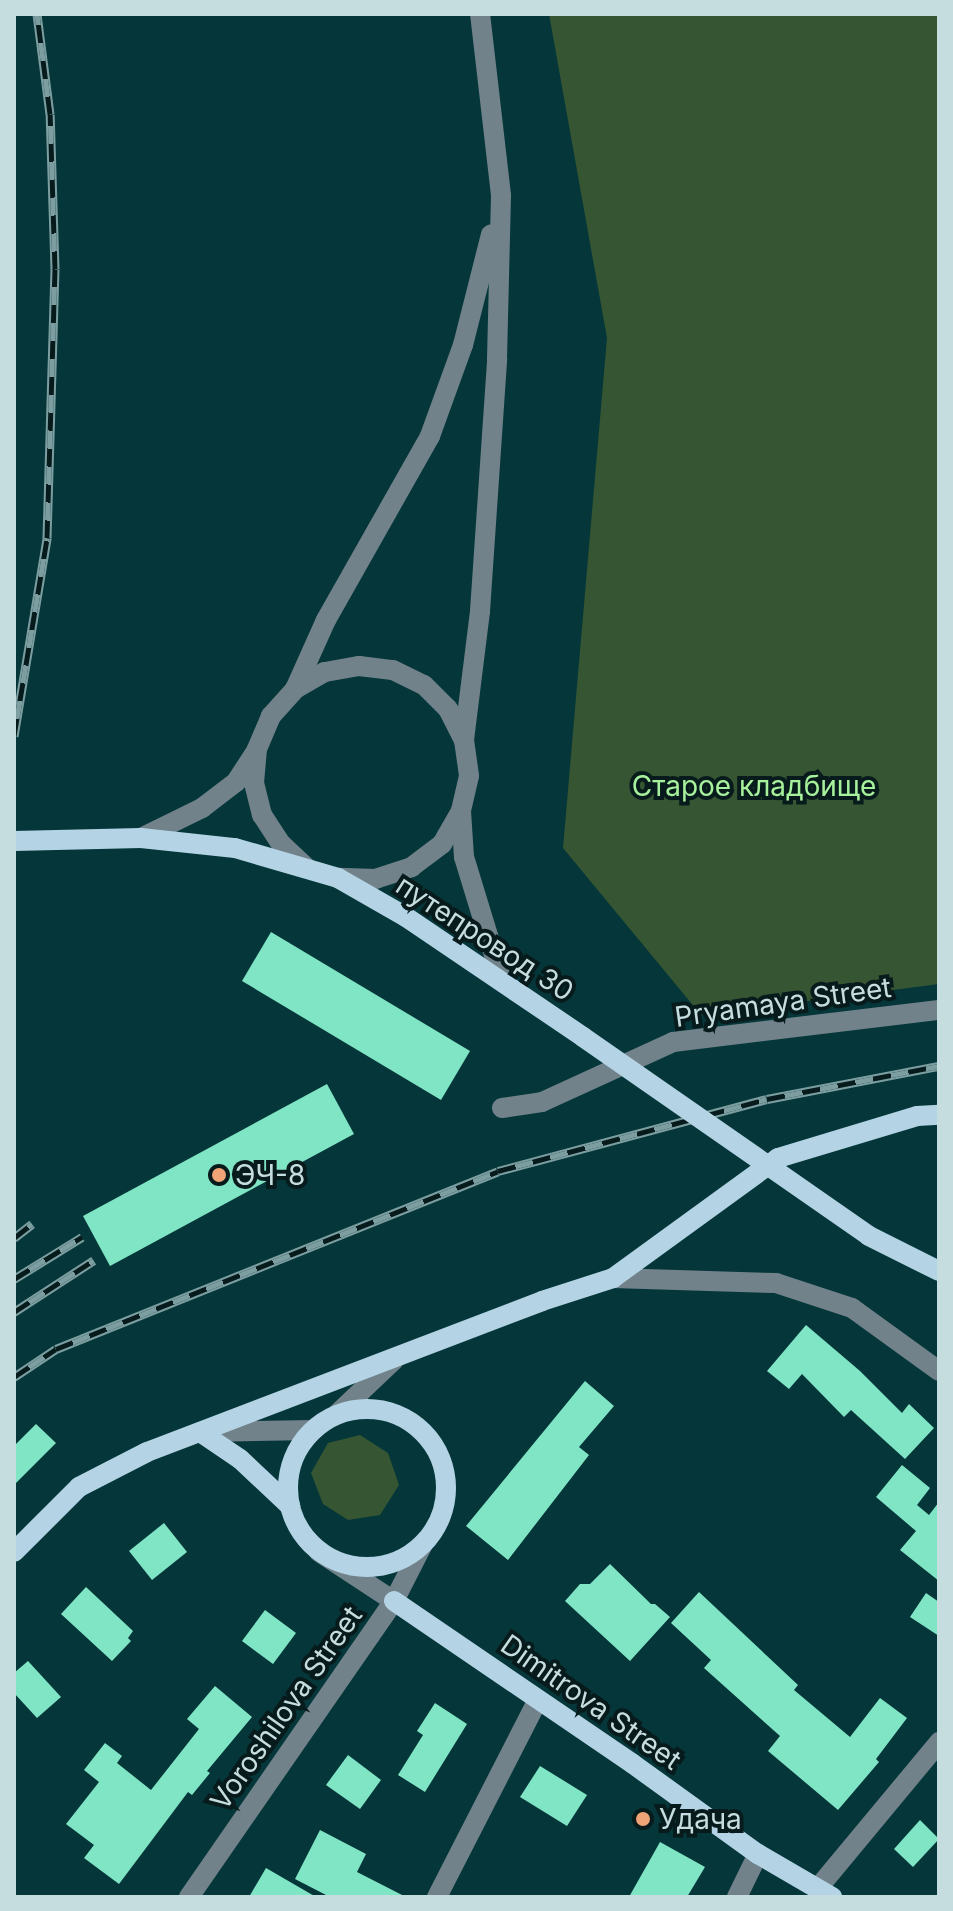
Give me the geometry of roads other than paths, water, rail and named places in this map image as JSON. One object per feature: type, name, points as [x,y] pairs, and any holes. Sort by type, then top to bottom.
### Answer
[{"type":"main road","name":"путепровод 30","points":[[14,841],[141,838],[235,848],[338,878],[502,981],[869,1236],[939,1271]]},
{"type":"main road","points":[[14,1552],[79,1487],[147,1452],[542,1301],[613,1278],[778,1158],[917,1116],[939,1115]]},
{"type":"main road","points":[[363,1408],[391,1412],[416,1424],[434,1444],[446,1470],[447,1498],[439,1524],[422,1546],[399,1562],[371,1568],[344,1565],[319,1552],[300,1532],[290,1506],[288,1478],[296,1452],[313,1430],[336,1415],[363,1408]]},
{"type":"main road","points":[[200,1432],[240,1459],[290,1506]]},
{"type":"main road","name":"Dimitrova Street","points":[[394,1601],[758,1854],[825,1893]]},
{"type":"street","points":[[480,14],[501,195],[497,359],[480,611],[464,740],[469,776],[461,811],[464,857],[502,981]]},
{"type":"street","points":[[141,838],[202,808],[236,782],[257,749],[271,716],[295,689],[326,620],[430,436],[463,345],[501,195]]},
{"type":"street","points":[[295,689],[336,670],[359,666],[393,670],[424,685],[440,701],[464,740]]},
{"type":"street","points":[[257,749],[254,783],[262,815],[281,844],[307,868]]},
{"type":"street","points":[[338,878],[376,879],[412,867],[442,844],[461,811]]},
{"type":"street","name":"Pryamaya Street","points":[[502,1108],[542,1102],[673,1042],[939,1010]]},
{"type":"street","points":[[613,1278],[776,1283],[852,1308],[939,1371]]},
{"type":"street","points":[[336,1415],[394,1360]]},
{"type":"street","points":[[200,1432],[313,1430]]},
{"type":"street","name":"Voroshilova Street","points":[[189,1897],[394,1601],[422,1546]]},
{"type":"street","name":"Dimitrova Street","points":[[319,1552],[394,1601]]},
{"type":"street","points":[[437,1897],[538,1700]]},
{"type":"street","points":[[825,1893],[939,1742]]},
{"type":"street","points":[[737,1897],[758,1854]]},
{"type":"railway","points":[[14,736],[47,538],[55,269],[50,114],[37,14]]},
{"type":"railway","points":[[14,1377],[56,1349],[498,1171],[767,1099],[939,1066]]},
{"type":"railway","points":[[14,1238],[32,1224]]},
{"type":"railway","points":[[14,1279],[82,1237]]},
{"type":"railway","points":[[14,1312],[94,1260]]},
{"type":"place","name":"ЭЧ-8","points":[[219,1175]]},
{"type":"place","name":"Удача","points":[[643,1819]]},
{"type":"park label","name":"Старое кладбище","points":[[754,786]]}]
